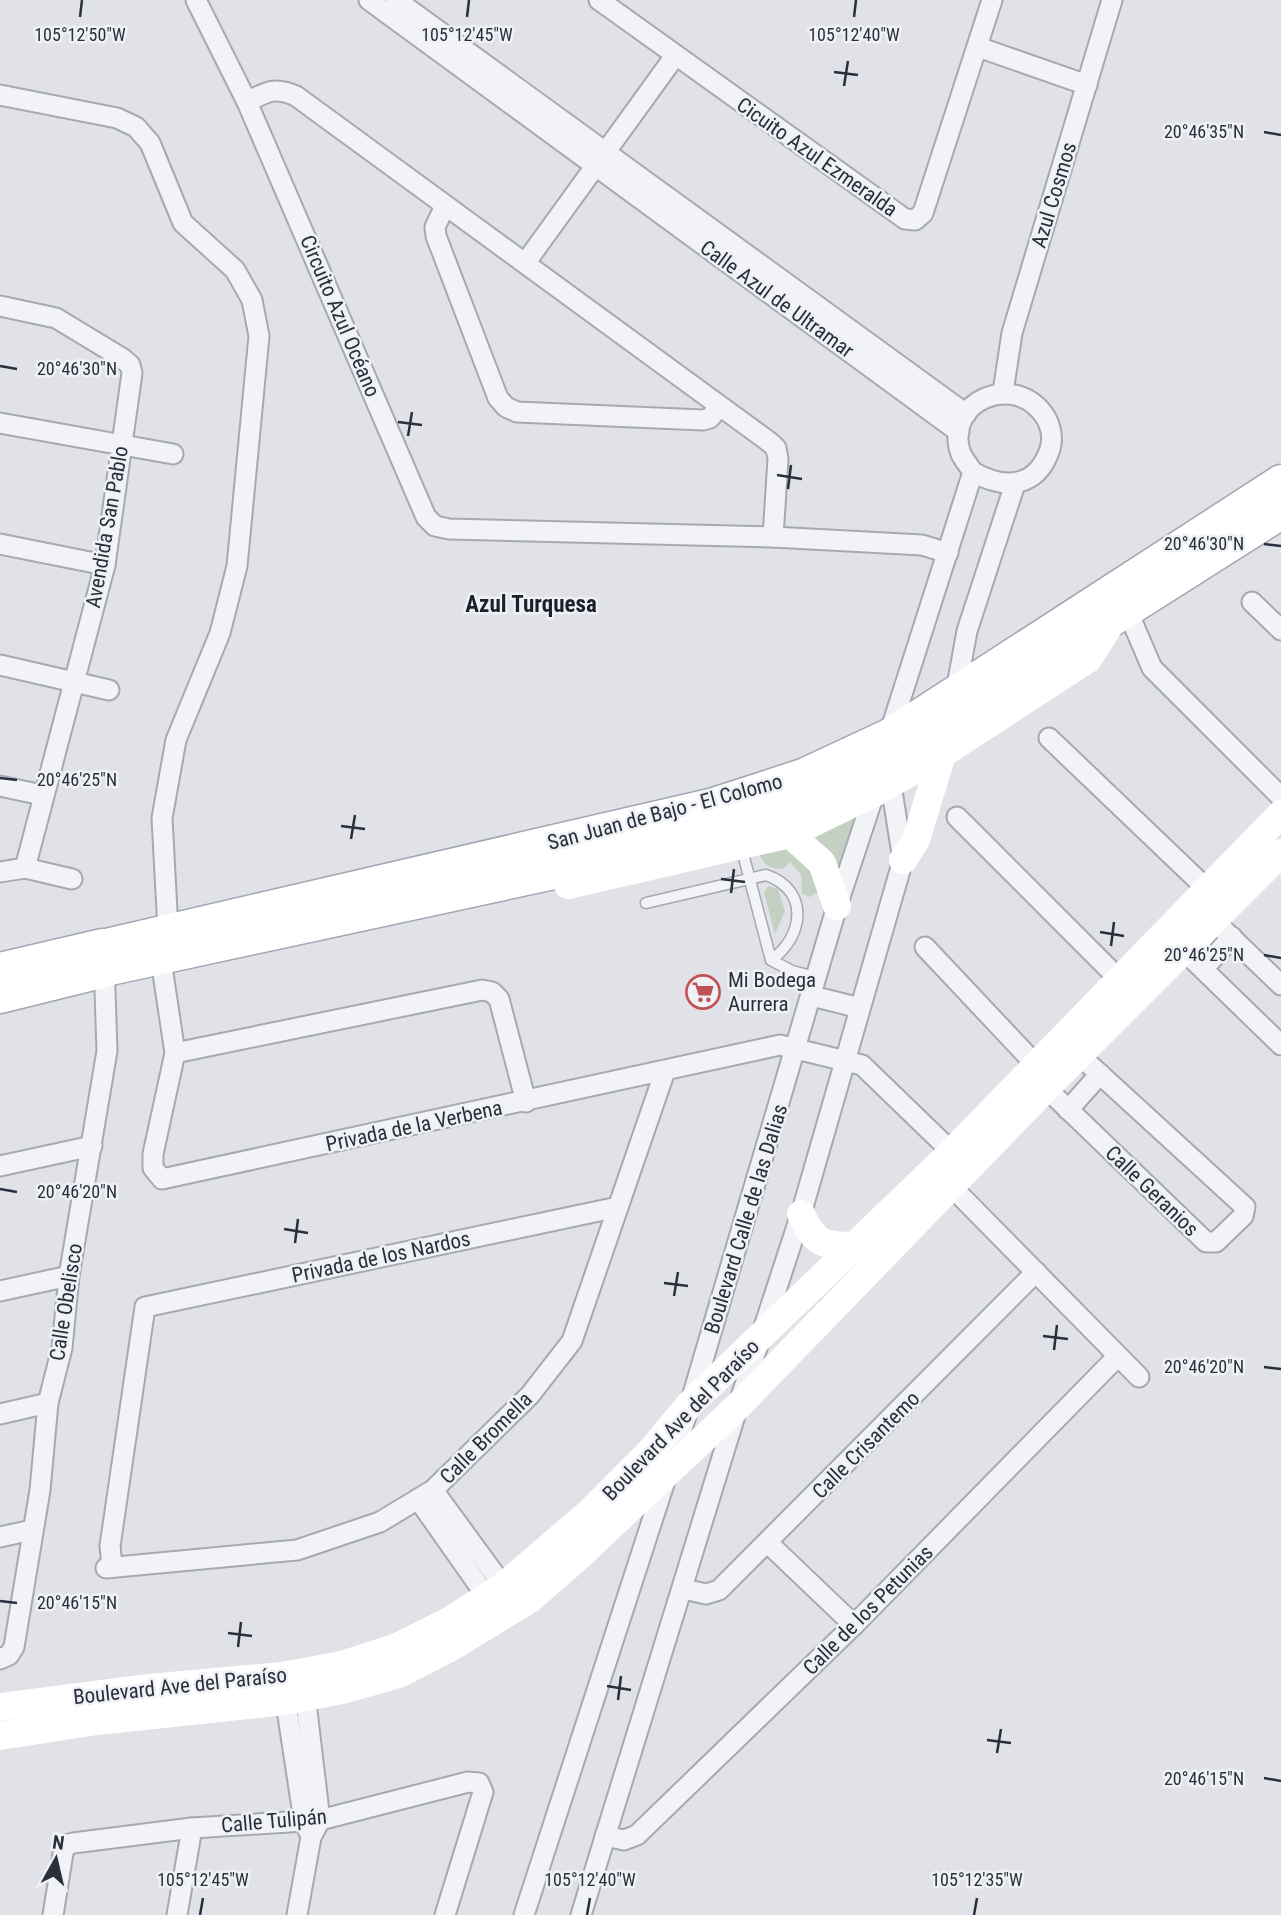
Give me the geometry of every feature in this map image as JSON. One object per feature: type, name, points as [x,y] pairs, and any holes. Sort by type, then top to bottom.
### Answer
[{"type":"main road","name":"San Juan de Bajo - El Colomo","points":[[154,943],[382,910],[591,864],[759,818],[816,797],[885,768],[957,705],[1281,481]]},
{"type":"main road","name":"San Juan de Bajo - El Colomo","points":[[957,705],[1121,616],[1281,513]]},
{"type":"main road","name":"San Juan de Bajo - El Colomo","points":[[105,958],[154,943],[714,804],[803,775],[885,768]]},
{"type":"main road","points":[[0,969],[105,958]]},
{"type":"main road","points":[[0,997],[105,958]]},
{"type":"street","name":"Circuito Azul Océano","points":[[196,0],[247,102],[426,517],[435,526],[449,529],[773,537],[922,545],[948,553]]},
{"type":"street","points":[[369,0],[600,159]]},
{"type":"street","points":[[397,0],[545,110],[600,159]]},
{"type":"street","name":"Cicuito Azul Ezmeralda","points":[[599,0],[905,219],[915,220],[923,213],[992,0]]},
{"type":"street","name":"Azul Cosmos","points":[[1003,392],[1012,333],[1112,0]]},
{"type":"street","points":[[978,47],[1087,85]]},
{"type":"street","points":[[526,262],[675,56]]},
{"type":"street","points":[[247,102],[269,90],[282,89],[296,96],[526,262],[776,449],[773,537]]},
{"type":"street","points":[[0,95],[117,118],[136,127],[150,143],[183,223],[235,270],[253,300],[259,336],[237,566],[220,633],[176,740],[162,818],[154,943],[175,1053],[482,990],[492,992],[499,999],[526,1102]]},
{"type":"street","name":"Calle Azul de Ultramar","points":[[600,159],[962,423]]},
{"type":"street","points":[[445,206],[435,227],[436,236],[498,398],[506,407],[517,412],[703,420],[710,418],[719,407]]},
{"type":"street","name":"Avendida San Pablo","points":[[0,306],[56,318],[130,365],[132,373],[105,565],[24,868]]},
{"type":"street","points":[[1003,392],[1023,396],[1039,407],[1049,424],[1052,443],[1039,469],[1032,476],[1014,484],[992,483],[973,472],[961,453],[962,423],[982,398],[1003,392]]},
{"type":"street","points":[[0,423],[173,454]]},
{"type":"street","name":"Boulevard Calle de las Dalias","points":[[524,1915],[670,1468],[698,1396],[837,906],[885,768],[973,472]]},
{"type":"street","points":[[957,705],[967,631],[1014,484]]},
{"type":"street","points":[[0,544],[105,565]]},
{"type":"street","points":[[1252,602],[1281,630]]},
{"type":"street","points":[[382,910],[522,895],[790,834],[885,768],[942,754],[1088,659],[1121,616],[1152,668],[1281,797]]},
{"type":"street","points":[[0,665],[109,690]]},
{"type":"street","points":[[1049,738],[1281,985]]},
{"type":"street","points":[[581,1915],[684,1589],[738,1406],[801,1214],[903,859],[916,840],[942,754]]},
{"type":"street","points":[[885,768],[903,859]]},
{"type":"street","points":[[0,786],[42,794]]},
{"type":"street","name":"Boulevard Ave del Paraíso","points":[[1041,1077],[1079,1055],[1184,951],[1281,814]]},
{"type":"street","points":[[957,817],[1119,979]]},
{"type":"street","points":[[790,834],[822,863],[837,906]]},
{"type":"street","name":"Boulevard Ave del Paraíso","points":[[1212,913],[1281,853]]},
{"type":"street","points":[[0,872],[24,868],[72,879]]},
{"type":"street","name":"Calle Geranios","points":[[925,947],[1068,1110],[1206,1242],[1216,1242],[1243,1216],[1245,1207],[1079,1055]]},
{"type":"street","points":[[1184,951],[1281,1045]]},
{"type":"street","name":"Boulevard Ave del Paraíso","points":[[503,1602],[650,1452],[698,1396],[854,1246],[946,1169],[1041,1077],[1119,979],[1184,951]]},
{"type":"street","name":"Calle Obelisco","points":[[5,1657],[14,1647],[40,1490],[47,1403],[62,1348],[69,1276],[107,1051],[105,958]]},
{"type":"street","points":[[814,987],[860,1009]]},
{"type":"street","name":"Privada de la Verbena","points":[[175,1053],[153,1154],[153,1168],[162,1179],[780,1045],[862,1065],[946,1169],[1036,1272],[1139,1377]]},
{"type":"street","name":"Calle Bromella","points":[[109,1567],[297,1550],[380,1522],[426,1495],[530,1395],[572,1341],[665,1071]]},
{"type":"street","points":[[1068,1110],[1100,1074]]},
{"type":"street","points":[[0,1166],[92,1146]]},
{"type":"street","name":"Boulevard Ave del Paraíso","points":[[0,1736],[294,1687],[399,1674],[503,1602],[577,1558],[738,1406],[946,1169]]},
{"type":"street","name":"Privada de los Nardos","points":[[109,1567],[145,1307],[618,1207]]},
{"type":"street","points":[[801,1214],[811,1235],[831,1246],[854,1246]]},
{"type":"street","name":"Calle Crisantemo","points":[[684,1589],[706,1594],[719,1590],[1036,1272]]},
{"type":"street","points":[[0,1291],[69,1276]]},
{"type":"street","name":"Calle de los Petunias","points":[[605,1836],[624,1840],[637,1835],[855,1625],[1118,1356]]},
{"type":"street","points":[[710,1431],[698,1425],[692,1416],[698,1396],[720,1390],[731,1396],[738,1406]]},
{"type":"street","points":[[0,1414],[47,1403]]},
{"type":"street","points":[[426,1495],[503,1602]]},
{"type":"street","points":[[0,1537],[32,1530]]},
{"type":"street","points":[[768,1543],[855,1625]]},
{"type":"street","points":[[294,1687],[312,1826],[297,1915]]},
{"type":"street","name":"Boulevard Ave del Paraíso","points":[[0,1707],[136,1689],[294,1687]]},
{"type":"street","name":"Calle Tulipán","points":[[53,1915],[66,1845],[191,1828],[312,1826],[468,1782],[479,1783],[483,1791],[445,1915]]},
{"type":"street","points":[[177,1915],[191,1828]]},
{"type":"lane","points":[[741,846],[747,878],[771,960],[814,987]]},
{"type":"lane","points":[[646,903],[747,878],[766,875],[782,880],[793,893],[797,912],[794,933],[787,948],[771,960]]},
{"type":"green space","points":[[858,816],[840,887],[806,838]]},
{"type":"green space","points":[[787,839],[802,851],[819,891],[810,897],[802,894],[801,875],[790,862],[783,869],[773,868],[765,864],[757,847]]},
{"type":"green space","points":[[768,886],[778,889],[785,911],[775,934],[764,893]]},
{"type":"place","name":"Mi Bodega Aurrera","points":[[703,992]]},
{"type":"district","name":"Azul Turquesa","points":[[531,604]]}]
